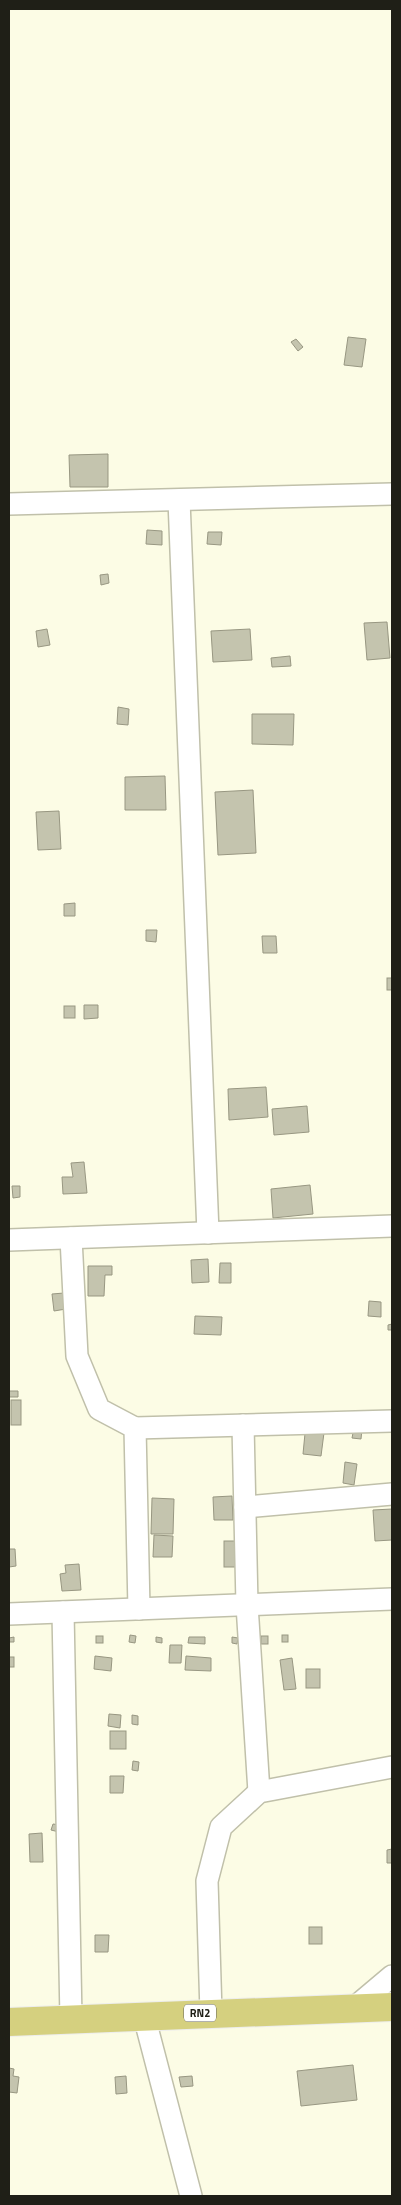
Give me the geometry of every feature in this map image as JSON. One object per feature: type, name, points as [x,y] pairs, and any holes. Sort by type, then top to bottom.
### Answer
[{"type":"highway","name":"RN2","points":[[9,2022],[392,2007]]},
{"type":"street","points":[[9,504],[392,494]]},
{"type":"street","points":[[179,500],[208,1233]]},
{"type":"street","points":[[9,1240],[392,1226]]},
{"type":"street","points":[[71,1238],[77,1356],[99,1409],[135,1428],[392,1421]]},
{"type":"street","points":[[243,1425],[247,1605],[259,1792]]},
{"type":"street","points":[[135,1428],[139,1609]]},
{"type":"street","points":[[245,1507],[392,1494]]},
{"type":"street","points":[[9,1614],[392,1599]]},
{"type":"street","points":[[63,1612],[71,2019]]},
{"type":"street","points":[[211,2013],[207,1881],[221,1827],[259,1792],[392,1767]]},
{"type":"street","points":[[354,2008],[392,1976]]},
{"type":"street","points":[[144,2016],[191,2196]]},
{"type":"building","points":[[348,337],[366,339],[362,367],[344,365]]},
{"type":"building","points":[[296,339],[303,347],[298,351],[291,342]]},
{"type":"building","points":[[108,454],[108,487],[70,487],[69,455]]},
{"type":"building","points":[[147,530],[162,531],[162,545],[146,544]]},
{"type":"building","points":[[208,532],[222,532],[221,545],[207,544]]},
{"type":"building","points":[[108,574],[109,583],[101,585],[100,575]]},
{"type":"building","points":[[387,622],[390,658],[367,660],[364,623]]},
{"type":"building","points":[[47,629],[50,645],[38,647],[36,631]]},
{"type":"building","points":[[250,629],[252,660],[213,662],[211,631]]},
{"type":"building","points":[[290,656],[291,666],[272,667],[271,658]]},
{"type":"building","points":[[118,707],[129,709],[128,725],[117,724]]},
{"type":"building","points":[[252,714],[294,714],[293,745],[252,744]]},
{"type":"building","points":[[165,776],[166,810],[125,810],[125,777]]},
{"type":"building","points":[[253,790],[256,853],[218,855],[215,792]]},
{"type":"building","points":[[59,811],[61,849],[38,850],[36,812]]},
{"type":"building","points":[[75,903],[75,916],[64,916],[64,904]]},
{"type":"building","points":[[146,930],[157,930],[156,942],[146,941]]},
{"type":"building","points":[[262,936],[276,936],[277,953],[263,953]]},
{"type":"building","points":[[387,978],[392,978],[392,990],[387,990]]},
{"type":"building","points":[[84,1005],[98,1005],[98,1018],[84,1019]]},
{"type":"building","points":[[64,1006],[75,1006],[75,1018],[64,1018]]},
{"type":"building","points":[[266,1087],[268,1117],[229,1120],[228,1089]]},
{"type":"building","points":[[307,1106],[309,1132],[274,1135],[272,1109]]},
{"type":"building","points":[[84,1162],[87,1193],[63,1194],[62,1177],[73,1177],[71,1163]]},
{"type":"building","points":[[310,1185],[313,1214],[273,1218],[271,1189]]},
{"type":"building","points":[[12,1186],[20,1186],[20,1197],[13,1198]]},
{"type":"building","points":[[208,1259],[209,1282],[192,1283],[191,1260]]},
{"type":"building","points":[[220,1263],[231,1263],[231,1283],[219,1283]]},
{"type":"building","points":[[88,1266],[112,1266],[112,1275],[105,1275],[104,1296],[88,1296]]},
{"type":"building","points":[[64,1293],[66,1309],[54,1311],[52,1294]]},
{"type":"building","points":[[369,1301],[381,1302],[381,1317],[368,1316]]},
{"type":"building","points":[[195,1316],[222,1317],[221,1335],[194,1334]]},
{"type":"building","points":[[392,1324],[392,1330],[388,1330],[388,1325]]},
{"type":"building","points":[[9,1391],[18,1391],[18,1397],[9,1397]]},
{"type":"building","points":[[11,1400],[21,1400],[21,1425],[11,1425]]},
{"type":"building","points":[[306,1423],[325,1425],[321,1456],[303,1454]]},
{"type":"building","points":[[354,1428],[362,1429],[361,1439],[352,1438]]},
{"type":"building","points":[[345,1462],[357,1464],[354,1485],[343,1483]]},
{"type":"building","points":[[232,1496],[233,1520],[214,1520],[213,1497]]},
{"type":"building","points":[[152,1498],[174,1499],[173,1534],[151,1534]]},
{"type":"building","points":[[392,1509],[392,1540],[375,1541],[373,1510]]},
{"type":"building","points":[[154,1535],[173,1536],[172,1557],[153,1557]]},
{"type":"building","points":[[224,1541],[237,1541],[237,1567],[224,1567]]},
{"type":"building","points":[[9,1549],[15,1549],[16,1566],[9,1567]]},
{"type":"building","points":[[79,1564],[81,1590],[62,1591],[60,1574],[66,1573],[65,1565]]},
{"type":"building","points":[[130,1635],[136,1636],[135,1643],[129,1642]]},
{"type":"building","points":[[282,1635],[288,1635],[288,1642],[282,1642]]},
{"type":"building","points":[[96,1636],[103,1636],[103,1643],[96,1643]]},
{"type":"building","points":[[261,1636],[268,1636],[268,1644],[261,1644]]},
{"type":"building","points":[[14,1637],[14,1642],[9,1642],[9,1638]]},
{"type":"building","points":[[156,1637],[162,1638],[162,1643],[156,1642]]},
{"type":"building","points":[[189,1637],[205,1637],[205,1644],[188,1643]]},
{"type":"building","points":[[232,1637],[238,1638],[237,1644],[232,1643]]},
{"type":"building","points":[[170,1645],[182,1645],[181,1663],[169,1663]]},
{"type":"building","points":[[95,1656],[112,1658],[111,1671],[94,1669]]},
{"type":"building","points":[[186,1656],[211,1658],[211,1671],[185,1670]]},
{"type":"building","points":[[9,1657],[14,1657],[14,1667],[9,1667]]},
{"type":"building","points":[[292,1658],[296,1689],[284,1690],[280,1660]]},
{"type":"building","points":[[306,1669],[320,1669],[320,1688],[306,1688]]},
{"type":"building","points":[[109,1714],[121,1715],[120,1728],[108,1726]]},
{"type":"building","points":[[132,1715],[138,1716],[138,1725],[132,1724]]},
{"type":"building","points":[[110,1731],[126,1731],[126,1749],[110,1749]]},
{"type":"building","points":[[133,1761],[139,1762],[138,1771],[132,1770]]},
{"type":"building","points":[[110,1776],[124,1776],[123,1793],[110,1793]]},
{"type":"building","points":[[53,1824],[60,1825],[59,1832],[51,1830]]},
{"type":"building","points":[[42,1833],[43,1862],[30,1862],[29,1834]]},
{"type":"building","points":[[392,1849],[392,1863],[387,1863],[387,1850]]},
{"type":"building","points":[[309,1927],[322,1927],[322,1944],[309,1944]]},
{"type":"building","points":[[95,1935],[109,1935],[108,1952],[95,1952]]},
{"type":"building","points":[[353,2065],[357,2100],[301,2106],[297,2071]]},
{"type":"building","points":[[9,2068],[14,2069],[13,2076],[19,2077],[17,2093],[9,2092]]},
{"type":"building","points":[[126,2076],[127,2093],[116,2094],[115,2077]]},
{"type":"building","points":[[192,2076],[193,2086],[181,2087],[179,2077]]}]
